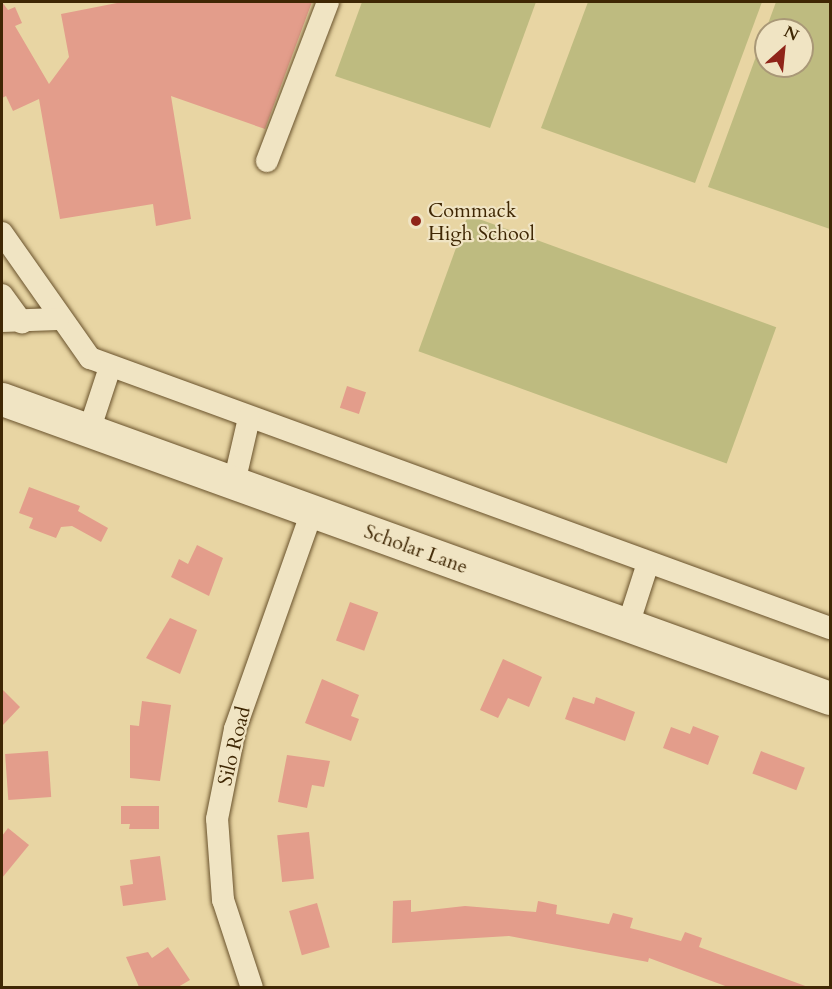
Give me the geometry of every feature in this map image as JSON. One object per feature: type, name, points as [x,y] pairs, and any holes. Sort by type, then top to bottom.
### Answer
[{"type":"street","points":[[267,160],[328,2]]},
{"type":"street","points":[[2,233],[82,352],[110,367],[831,628]]},
{"type":"street","points":[[2,295],[12,322],[58,319]]},
{"type":"street","points":[[89,431],[110,367]]},
{"type":"street","name":"Scholar Lane","points":[[2,399],[831,698]]},
{"type":"street","points":[[234,483],[249,418]]},
{"type":"street","name":"Silo Road","points":[[252,987],[223,900],[217,819],[235,729],[312,511]]},
{"type":"street","points":[[628,625],[648,563]]},
{"type":"shaded area","points":[[362,2],[536,2],[490,128],[335,76]]},
{"type":"shaded area","points":[[588,2],[762,2],[756,18],[754,18],[754,24],[695,183],[541,128]]},
{"type":"shaded area","points":[[776,2],[830,2],[830,229],[708,187],[754,62],[754,78],[814,78],[814,18],[770,18]]},
{"type":"shaded area","points":[[468,215],[776,327],[727,463],[418,351]]},
{"type":"building","points":[[2,2],[8,10],[15,7],[22,23],[15,26],[49,84],[69,57],[61,14],[122,2],[312,2],[265,129],[171,96],[191,219],[156,226],[153,204],[60,219],[39,99],[13,111],[6,96],[2,98]]},
{"type":"building","points":[[347,386],[366,392],[359,414],[340,408]]},
{"type":"building","points":[[29,487],[80,506],[78,511],[108,528],[101,542],[72,526],[61,527],[56,538],[29,528],[33,518],[19,513]]},
{"type":"building","points":[[197,545],[223,558],[209,596],[171,577],[179,559],[188,564]]},
{"type":"building","points":[[350,602],[378,612],[364,651],[336,641]]},
{"type":"building","points":[[170,618],[197,630],[180,674],[146,658]]},
{"type":"building","points":[[503,659],[542,677],[529,707],[508,698],[498,718],[480,710]]},
{"type":"building","points":[[322,679],[359,695],[351,716],[359,719],[351,741],[305,723]]},
{"type":"building","points":[[2,689],[20,707],[2,726]]},
{"type":"building","points":[[573,697],[594,704],[596,697],[635,712],[625,741],[565,719]]},
{"type":"building","points":[[142,701],[171,705],[160,781],[130,778],[130,725],[139,726]]},
{"type":"building","points":[[693,726],[719,736],[708,765],[663,748],[671,727],[690,734]]},
{"type":"building","points":[[48,751],[51,797],[8,800],[5,754]]},
{"type":"building","points":[[761,751],[805,768],[796,790],[752,773]]},
{"type":"building","points":[[287,755],[330,761],[324,787],[312,785],[307,808],[278,802]]},
{"type":"building","points":[[121,806],[159,806],[159,829],[129,829],[130,824],[121,824]]},
{"type":"building","points":[[8,828],[29,845],[2,878],[2,836]]},
{"type":"building","points":[[309,832],[314,879],[282,882],[277,835]]},
{"type":"building","points":[[160,856],[166,900],[123,906],[120,886],[133,884],[130,860]]},
{"type":"building","points":[[411,900],[411,912],[465,906],[536,912],[538,901],[557,905],[556,914],[609,924],[613,913],[633,918],[630,928],[681,941],[685,932],[702,938],[699,947],[808,987],[728,987],[649,958],[648,962],[509,936],[392,943],[393,901]]},
{"type":"building","points":[[317,903],[330,947],[302,955],[289,911]]},
{"type":"building","points":[[168,947],[190,980],[178,987],[139,987],[126,957],[148,952],[152,958]]},
{"type":"place","name":"Commack High School","points":[[416,221]]}]
